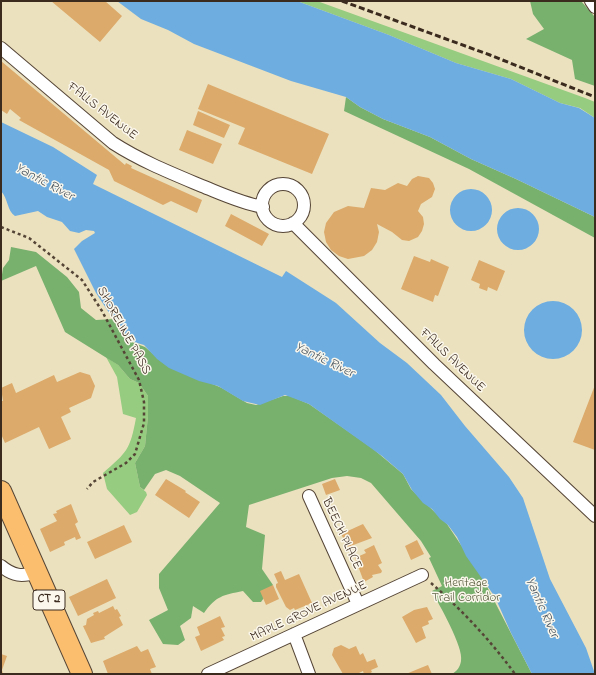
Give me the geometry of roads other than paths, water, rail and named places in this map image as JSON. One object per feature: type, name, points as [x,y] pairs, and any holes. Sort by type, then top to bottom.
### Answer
[{"type":"highway","name":"CT 2","points":[[1,491],[82,674]]},
{"type":"street","points":[[591,1],[595,7]]},
{"type":"street","name":"FALLS AVENUE","points":[[1,48],[113,143],[124,150],[153,165],[236,200],[263,207]]},
{"type":"street","points":[[289,184],[295,187],[303,197],[304,209],[302,214],[293,223],[282,226],[267,218],[263,207],[265,194],[276,185],[289,184]]},
{"type":"street","name":"FALLS AVENUE","points":[[293,223],[434,364],[595,516]]},
{"type":"street","name":"BEECH PLACE","points":[[309,496],[358,604]]},
{"type":"street","points":[[1,566],[16,575],[27,575],[37,572]]},
{"type":"street","name":"MAPLE GROVE AVENUE","points":[[208,674],[422,575]]},
{"type":"street","points":[[294,634],[309,674]]},
{"type":"water","points":[[117,1],[297,1],[389,35],[456,63],[511,79],[560,103],[579,108],[595,118],[595,217],[471,159],[430,137],[383,119],[360,107],[346,97],[291,81],[194,44],[168,30],[141,19]]},
{"type":"water","name":"Yantic River","points":[[1,122],[53,147],[97,175],[93,184],[282,277],[286,271],[336,303],[380,343],[407,363],[441,395],[465,426],[509,477],[523,498],[550,579],[586,648],[595,674],[532,674],[495,597],[466,556],[457,537],[448,525],[440,519],[432,509],[423,503],[412,490],[403,474],[382,456],[309,404],[285,395],[260,405],[243,401],[218,386],[199,381],[169,368],[157,359],[144,345],[127,340],[96,293],[74,249],[82,241],[95,233],[94,231],[86,230],[79,233],[70,231],[62,222],[47,217],[38,211],[15,216],[10,211],[1,191]]},
{"type":"water","points":[[471,189],[486,195],[492,210],[486,225],[471,231],[456,225],[450,210],[456,195]]},
{"type":"water","points":[[518,208],[533,214],[539,229],[533,244],[518,250],[503,244],[497,229],[503,214]]},
{"type":"water","points":[[553,301],[569,306],[577,314],[582,330],[577,346],[569,354],[553,359],[537,354],[529,346],[524,330],[529,314],[537,306]]},
{"type":"railway","points":[[342,1],[490,55],[595,97]]},
{"type":"park label","name":"Heritage Trail Corridor","points":[[466,592]]}]
